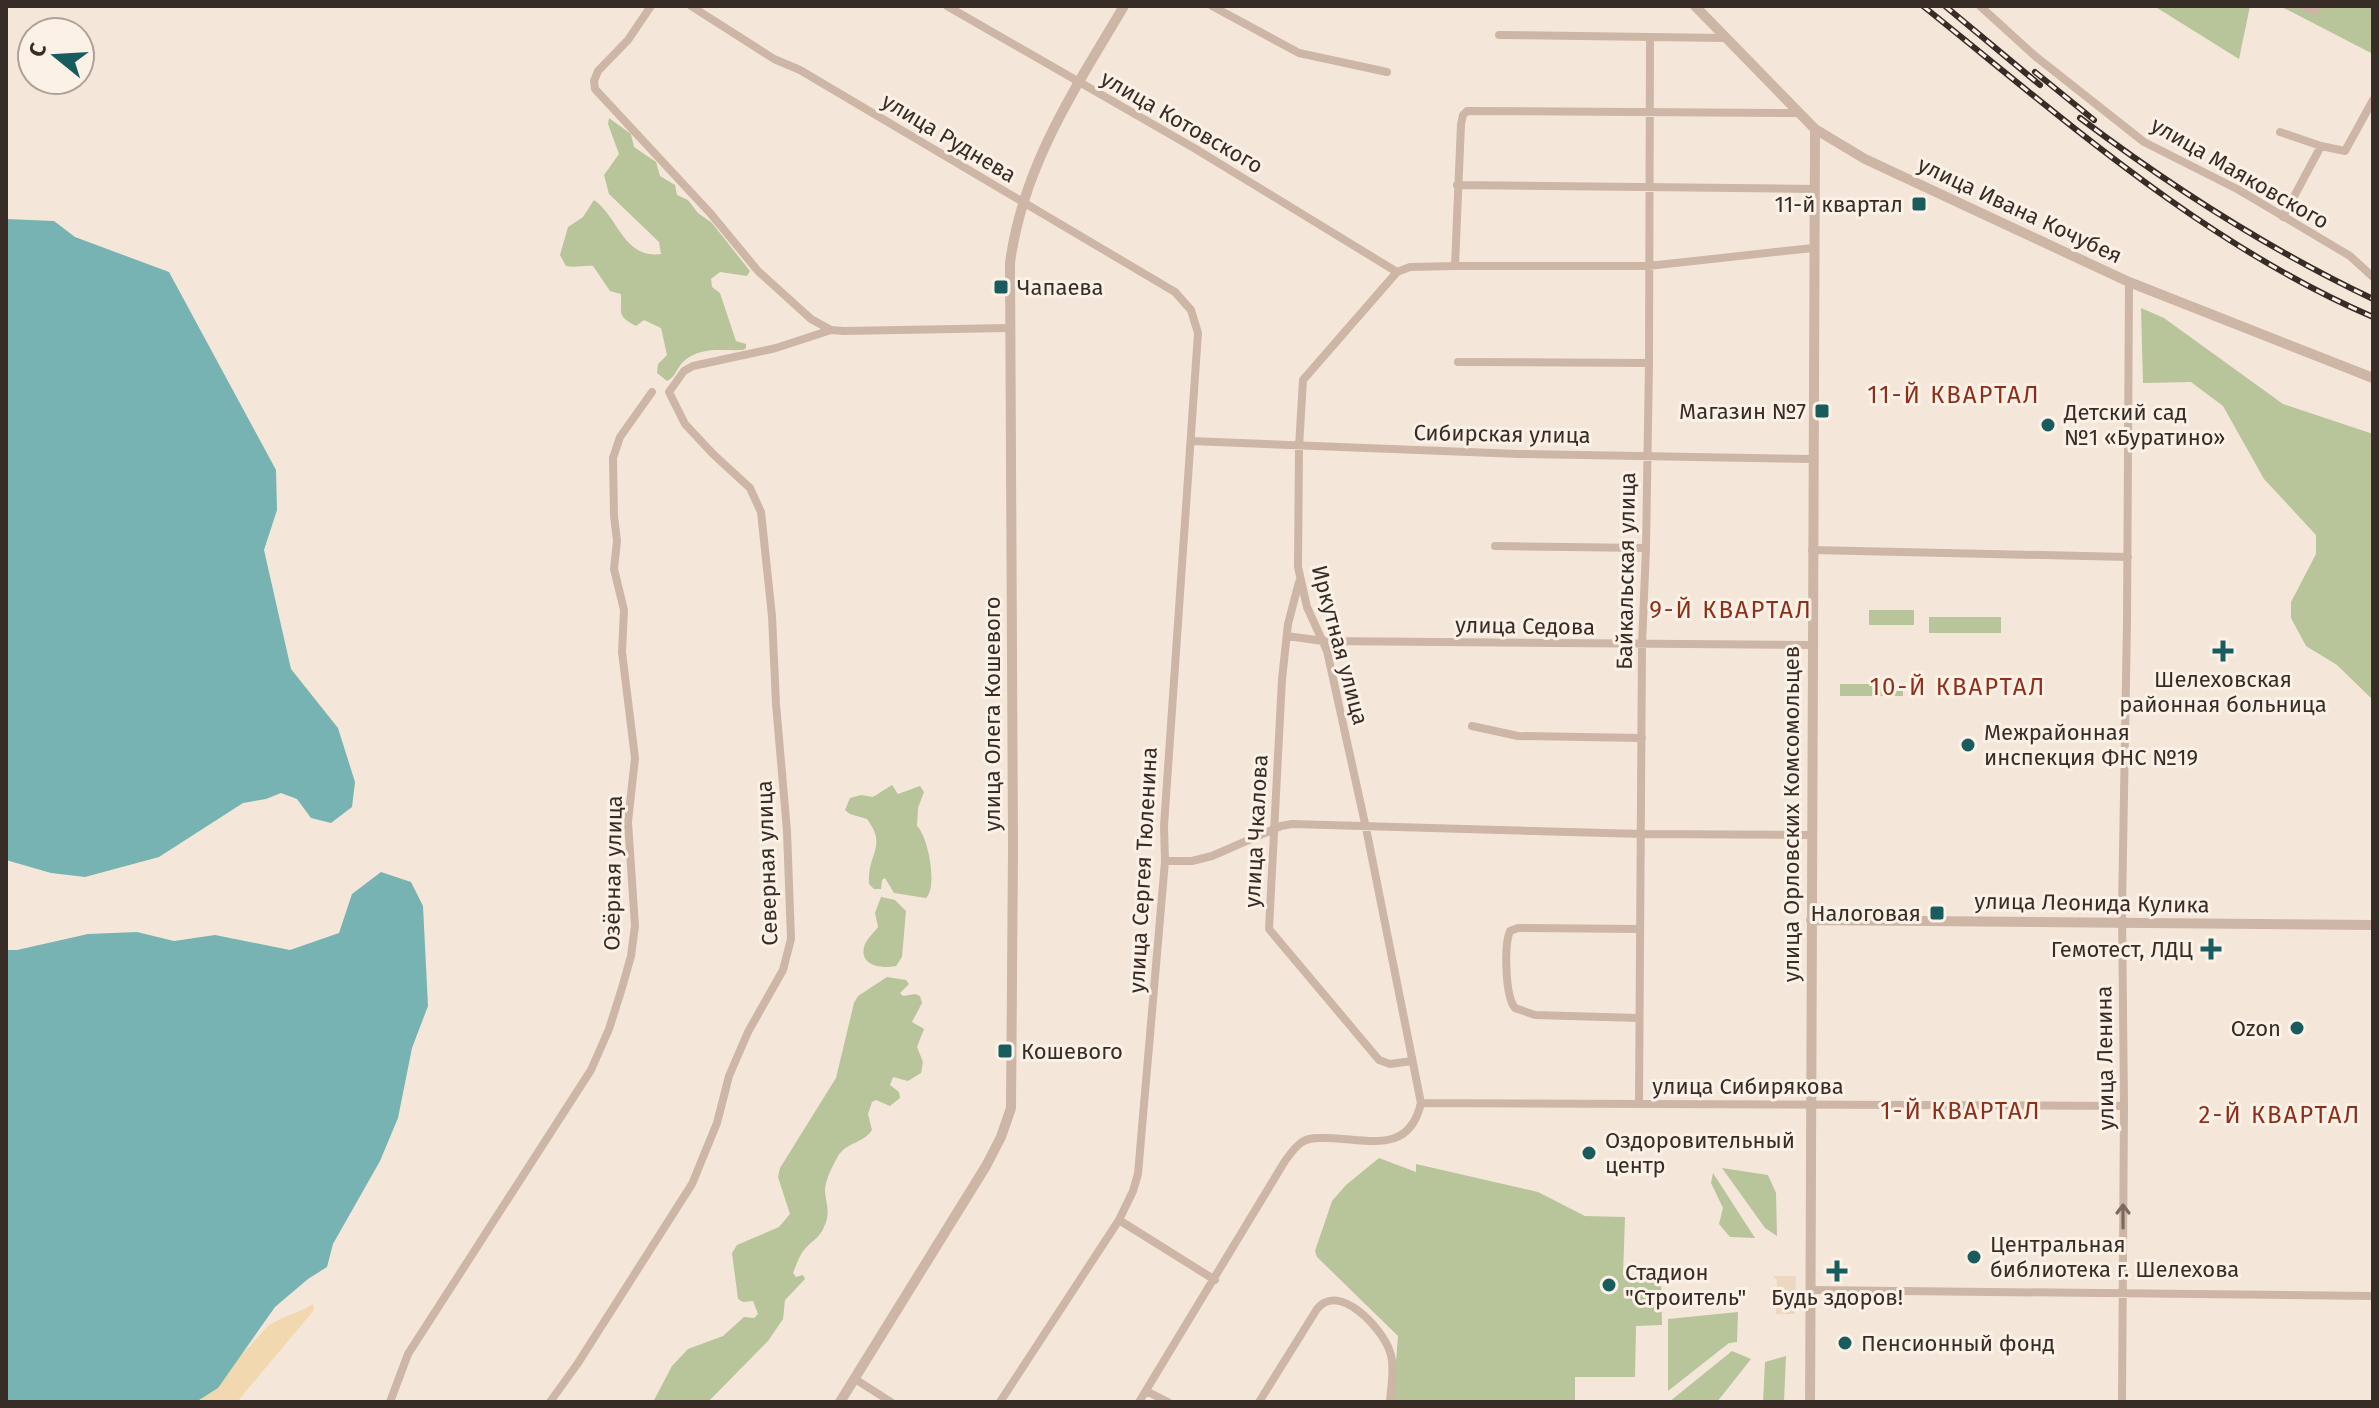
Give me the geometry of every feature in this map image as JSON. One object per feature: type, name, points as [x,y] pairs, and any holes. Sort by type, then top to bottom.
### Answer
[{"type":"street","points":[[651,6],[620,50],[601,67],[594,81],[595,89],[711,214],[758,271],[802,312],[831,330],[1009,328]]},
{"type":"street","name":"улица Руднева","points":[[691,6],[774,59],[800,70],[1175,292],[1187,304]]},
{"type":"street","name":"улица Котовского","points":[[947,6],[1194,148],[1397,272]]},
{"type":"street","name":"улица Олега Кошевого","points":[[840,1402],[986,1166],[1011,1108],[1010,263],[1022,202],[1038,158],[1124,6]]},
{"type":"street","points":[[1212,6],[1299,53],[1387,72]]},
{"type":"street","name":"улица Ивана Кочубея","points":[[1695,6],[1796,113],[1815,129],[1865,159],[2129,282],[2373,378]]},
{"type":"street","name":"улица Маяковского","points":[[1980,6],[2035,56],[2144,142],[2229,184],[2350,256],[2373,277]]},
{"type":"street","points":[[2303,6],[2315,11],[2318,6]]},
{"type":"street","points":[[1499,35],[1725,38]]},
{"type":"street","name":"Байкальская улица","points":[[1639,1104],[1650,39]]},
{"type":"street","points":[[2280,132],[2343,151],[2348,149],[2373,100]]},
{"type":"street","points":[[1455,266],[1457,185],[1461,124],[1465,113],[1474,110],[1523,113],[1796,113]]},
{"type":"street","name":"улица Орловских Комсомольцев","points":[[1810,1402],[1813,1103],[1811,459],[1815,129]]},
{"type":"street","points":[[2283,217],[2321,146]]},
{"type":"street","points":[[1457,185],[1814,189]]},
{"type":"street","points":[[1397,272],[1410,267],[1648,266],[1813,248]]},
{"type":"street","name":"Иркутная улица","points":[[1397,272],[1306,375],[1302,384],[1300,580],[1307,607],[1327,651],[1421,1103]]},
{"type":"street","name":"улица Ленина","points":[[2122,1402],[2122,923],[2129,282]]},
{"type":"street","name":"улица Сергея Тюленина","points":[[1000,1402],[1119,1220],[1138,1174],[1165,861],[1164,826],[1198,333],[1187,304]]},
{"type":"street","name":"Северная улица","points":[[550,1402],[597,1335],[692,1184],[717,1123],[729,1076],[748,1032],[783,970],[791,939],[772,616],[761,512],[750,488],[685,424],[669,392],[684,371],[693,366],[776,348],[831,330]]},
{"type":"street","points":[[1458,362],[1649,363]]},
{"type":"street","name":"Озёрная улица","points":[[390,1402],[408,1354],[591,1070],[609,1029],[631,956],[635,907],[628,822],[635,758],[622,652],[625,616],[614,569],[617,541],[613,458],[620,437],[652,392]]},
{"type":"street","name":"Сибирская улица","points":[[1191,441],[1299,447],[1811,459]]},
{"type":"street","points":[[1495,546],[1646,548]]},
{"type":"street","points":[[1812,550],[2128,557]]},
{"type":"street","name":"улица Чкалова","points":[[1300,580],[1287,636],[1282,679],[1268,922],[1271,933],[1379,1060],[1386,1064],[1412,1061]]},
{"type":"street","name":"улица Седова","points":[[1287,636],[1323,641],[1811,645]]},
{"type":"street","points":[[1472,726],[1518,736],[1642,738]]},
{"type":"street","points":[[1165,861],[1192,861],[1212,856],[1292,824],[1642,834],[1811,835]]},
{"type":"street","name":"улица Леонида Кулика","points":[[1811,920],[2373,925]]},
{"type":"street","points":[[1639,1018],[1535,1015],[1515,1008],[1508,997],[1507,940],[1510,931],[1518,928],[1640,929]]},
{"type":"street","points":[[1139,1402],[1285,1161],[1303,1142],[1318,1138],[1388,1141],[1412,1128],[1421,1103]]},
{"type":"street","name":"улица Сибирякова","points":[[1421,1103],[2124,1106]]},
{"type":"street","points":[[1119,1220],[1215,1280]]},
{"type":"street","points":[[1811,1290],[2373,1296]]},
{"type":"street","points":[[1259,1402],[1317,1309],[1326,1300],[1332,1299],[1347,1304],[1366,1318],[1388,1345],[1392,1361],[1390,1402]]},
{"type":"street","points":[[855,1379],[891,1402]]},
{"type":"street","points":[[1146,1391],[1168,1402]]},
{"type":"green space","points":[[2154,6],[2250,6],[2239,59]]},
{"type":"green space","points":[[2280,6],[2373,6],[2373,54]]},
{"type":"green space","points":[[609,118],[631,134],[634,147],[656,162],[660,176],[675,185],[677,195],[688,200],[698,213],[712,223],[750,271],[747,276],[720,272],[711,279],[712,287],[720,293],[736,341],[746,344],[746,348],[697,353],[684,361],[667,381],[657,373],[658,364],[667,355],[661,328],[644,320],[636,326],[625,319],[621,313],[621,294],[610,291],[593,266],[566,266],[560,255],[568,227],[583,217],[594,200],[629,243],[648,254],[661,254],[659,242],[609,194],[604,175],[619,154],[608,124]]},
{"type":"green space","points":[[2141,308],[2164,318],[2283,404],[2373,434],[2373,700],[2337,665],[2306,646],[2291,618],[2291,602],[2316,554],[2316,535],[2264,479],[2223,406],[2191,382],[2143,383]]},
{"type":"green space","points":[[1869,610],[1914,610],[1914,625],[1869,625]]},
{"type":"green space","points":[[1929,617],[2001,617],[2001,633],[1929,633]]},
{"type":"green space","points":[[1840,684],[1903,684],[1903,696],[1840,696]]},
{"type":"green space","points":[[892,785],[898,794],[920,786],[924,792],[918,808],[917,826],[925,840],[930,862],[931,884],[926,898],[894,893],[885,878],[881,889],[874,889],[869,884],[876,837],[867,819],[845,810],[850,798],[861,795],[873,797]]},
{"type":"green space","points":[[881,897],[895,900],[906,911],[902,957],[896,966],[878,966],[864,957],[865,944],[878,927],[875,913]]},
{"type":"green space","points":[[887,977],[906,980],[909,984],[900,993],[903,996],[920,996],[922,1003],[912,1022],[924,1029],[917,1047],[923,1062],[921,1073],[908,1081],[893,1077],[890,1085],[899,1092],[900,1098],[890,1106],[876,1100],[872,1102],[868,1114],[872,1130],[838,1156],[825,1187],[826,1222],[820,1234],[802,1252],[793,1273],[796,1277],[803,1275],[805,1279],[785,1300],[783,1319],[768,1341],[708,1402],[653,1402],[672,1366],[688,1349],[723,1336],[744,1317],[754,1318],[758,1314],[753,1301],[738,1299],[732,1253],[737,1245],[779,1227],[790,1214],[778,1177],[780,1168],[836,1078],[854,1003],[858,996]]},
{"type":"green space","name":"Стадион \"Строитель\"","points":[[1379,1158],[1416,1172],[1416,1164],[1538,1192],[1585,1216],[1625,1217],[1623,1275],[1661,1275],[1662,1325],[1636,1326],[1635,1377],[1575,1377],[1575,1402],[1393,1402],[1398,1336],[1317,1257],[1315,1251],[1332,1201]]},
{"type":"green space","points":[[1722,1168],[1768,1175],[1776,1193],[1777,1236],[1765,1228]]},
{"type":"green space","points":[[1713,1173],[1755,1238],[1730,1237],[1719,1224],[1723,1208],[1711,1183]]},
{"type":"green space","points":[[1738,1312],[1737,1342],[1729,1343],[1668,1391],[1668,1319]]},
{"type":"green space","points":[[1732,1351],[1751,1359],[1717,1402],[1669,1402]]},
{"type":"green space","points":[[1786,1356],[1784,1402],[1763,1402],[1765,1362]]},
{"type":"sand","points":[[313,1304],[314,1310],[237,1402],[198,1402],[267,1327]]},
{"type":"shaded area","points":[[1773,1276],[1796,1276],[1795,1314],[1776,1314],[1777,1280]]},
{"type":"water","points":[[6,219],[54,221],[75,237],[169,272],[276,470],[277,510],[264,550],[291,669],[338,728],[355,782],[352,807],[331,823],[311,818],[297,799],[281,793],[243,803],[159,857],[85,877],[51,873],[6,860]]},
{"type":"water","points":[[381,872],[411,882],[423,906],[428,1006],[412,1048],[398,1118],[380,1161],[333,1244],[327,1267],[275,1307],[218,1388],[196,1402],[6,1402],[6,950],[88,934],[137,932],[174,941],[215,935],[290,950],[339,933],[352,894]]},
{"type":"railway","points":[[1923,6],[2083,135],[2194,217],[2251,254],[2373,317]]},
{"type":"railway","points":[[1945,6],[2040,85]]},
{"type":"railway","points":[[2035,72],[2094,120]]},
{"type":"railway","points":[[2080,118],[2222,216],[2373,299]]},
{"type":"place","name":"11-й квартал","points":[[1919,204]]},
{"type":"place","name":"Чапаева","points":[[1001,287]]},
{"type":"place","name":"Магазин №7","points":[[1822,411]]},
{"type":"place","name":"Детский сад №1 «Буратино»","points":[[2048,425]]},
{"type":"place","name":"Шелеховская районная больница","points":[[2223,651]]},
{"type":"place","name":"Межрайонная инспекция ФНС №19","points":[[1968,745]]},
{"type":"place","name":"Налоговая","points":[[1937,913]]},
{"type":"place","name":"Гемотест, ЛДЦ","points":[[2211,949]]},
{"type":"place","name":"Ozon","points":[[2297,1028]]},
{"type":"place","name":"Кошевого","points":[[1005,1051]]},
{"type":"place","name":"Оздоровительный центр","points":[[1589,1153]]},
{"type":"place","name":"Центральная библиотека г. Шелехова","points":[[1974,1257]]},
{"type":"place","name":"Будь здоров!","points":[[1837,1271]]},
{"type":"place","name":"Стадион \"Строитель\"","points":[[1609,1285]]},
{"type":"place","name":"Пенсионный фонд","points":[[1845,1343]]},
{"type":"district","name":"11-Й КВАРТАЛ","points":[[1954,395]]},
{"type":"district","name":"9-Й КВАРТАЛ","points":[[1731,610]]},
{"type":"district","name":"10-Й КВАРТАЛ","points":[[1958,687]]},
{"type":"district","name":"1-Й КВАРТАЛ","points":[[1961,1111]]},
{"type":"district","name":"2-Й КВАРТАЛ","points":[[2280,1115]]}]
